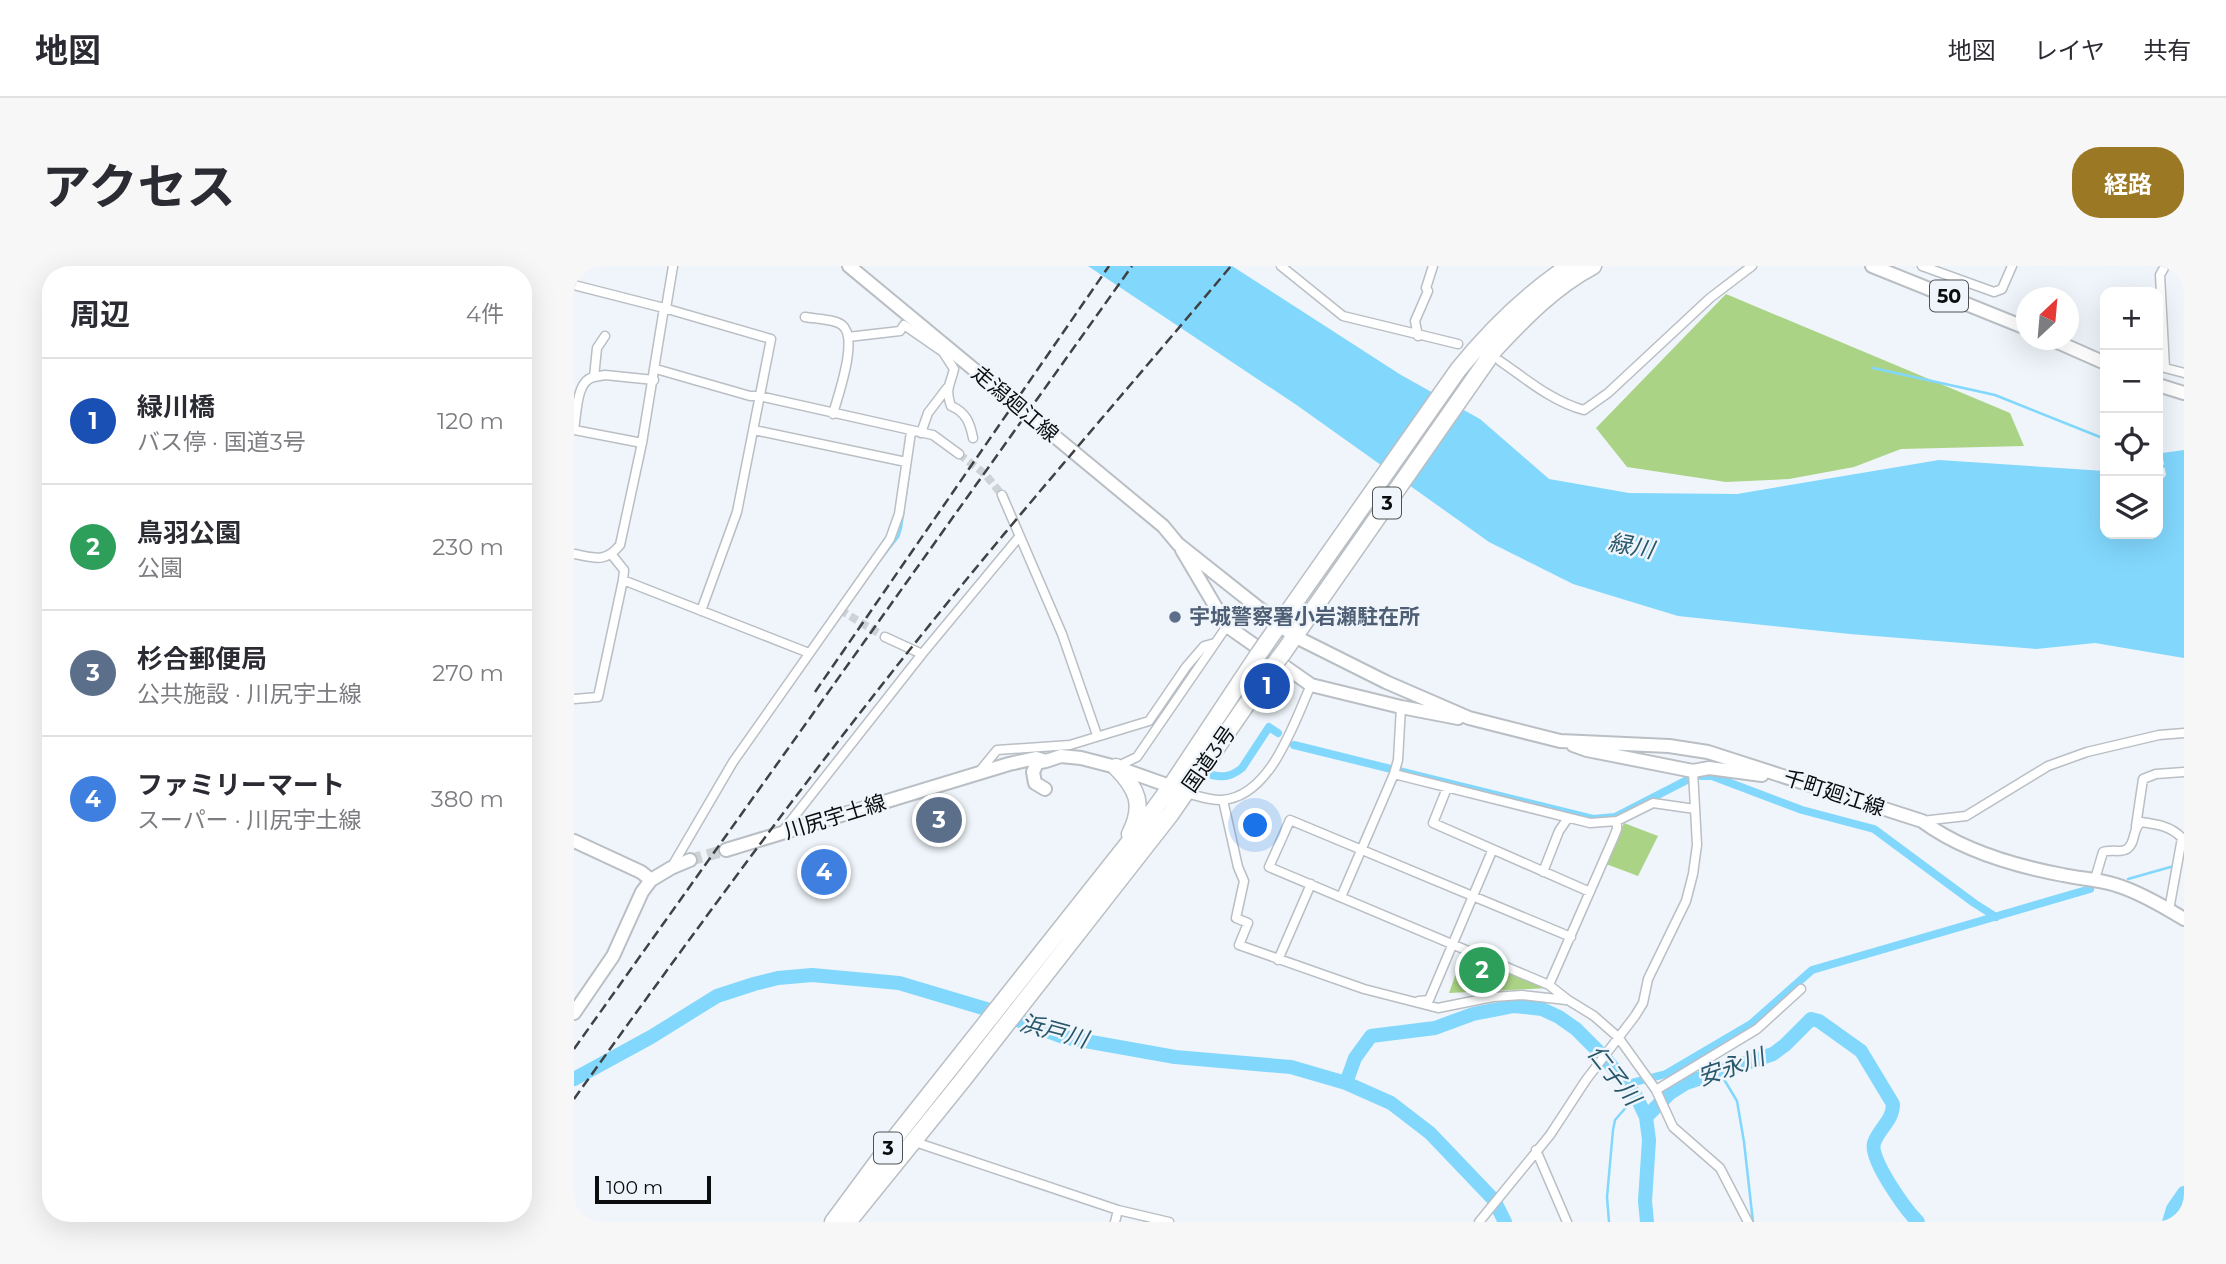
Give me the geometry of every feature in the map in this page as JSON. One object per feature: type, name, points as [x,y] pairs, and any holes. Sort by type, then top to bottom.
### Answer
[{"type":"highway","name":"国道3号","points":[[833,1222],[905,1138],[962,1081],[1120,854],[1178,789],[1262,649],[1458,370],[1485,336],[1519,303],[1569,266]]},
{"type":"highway","name":"国道3号","points":[[848,1222],[945,1075],[1026,987],[1278,660],[1495,349],[1527,314],[1593,266]]},
{"type":"highway","points":[[1116,766],[1133,786],[1138,802],[1138,814],[1133,829],[1120,854]]},
{"type":"main road","name":"走潟廻江線","points":[[849,266],[943,347],[1163,526],[1178,544],[1227,626],[1311,685]]},
{"type":"main road","name":"50","points":[[1872,266],[2016,324]]},
{"type":"main road","points":[[2076,350],[2100,361]]},
{"type":"main road","points":[[2163,387],[2184,393]]},
{"type":"main road","name":"走潟廻江線","points":[[1178,544],[1297,632]]},
{"type":"main road","name":"千町廻江線","points":[[1297,632],[1385,682],[1469,718],[1560,741],[1677,747],[1708,752],[1923,821],[1933,829],[2008,861],[2119,886],[2169,909],[2184,919]]},
{"type":"main road","name":"千町廻江線","points":[[1311,685],[1449,718],[1469,718]]},
{"type":"main road","points":[[1560,741],[1587,750],[1693,771],[1709,768],[1791,779]]},
{"type":"main road","name":"川尻宇土線","points":[[726,850],[978,773],[1036,758],[1046,761],[1061,756],[1081,758],[1116,766],[1178,789]]},
{"type":"main road","points":[[1045,789],[1035,783],[1032,772],[1037,763],[1046,761]]},
{"type":"main road","points":[[574,841],[641,872],[651,880]]},
{"type":"main road","points":[[575,1012],[613,956],[642,892],[651,880],[690,860]]},
{"type":"street","points":[[574,554],[600,559],[612,555],[620,545],[654,380],[673,266]]},
{"type":"street","points":[[1281,266],[1343,316],[1458,344]]},
{"type":"street","points":[[1418,336],[1415,321],[1428,292],[1426,288],[1433,266]]},
{"type":"street","points":[[1500,361],[1544,391],[1574,408],[1584,410],[1608,393],[1710,298],[1752,266]]},
{"type":"street","points":[[1922,266],[1994,292],[2002,289],[2012,266]]},
{"type":"street","points":[[2165,266],[2160,275],[2165,368],[2184,373]]},
{"type":"street","points":[[574,285],[771,339],[734,525],[701,611]]},
{"type":"street","points":[[805,317],[840,323],[848,332],[849,349],[833,414]]},
{"type":"street","points":[[848,337],[900,331],[904,325],[943,347],[954,369],[947,388],[928,413],[921,433]]},
{"type":"street","points":[[594,377],[597,348],[605,336]]},
{"type":"street","points":[[656,369],[750,396],[933,435],[959,454]]},
{"type":"street","points":[[642,443],[574,429],[584,382],[589,377],[605,375],[654,380]]},
{"type":"street","points":[[947,388],[951,406],[961,410],[971,425],[972,438]]},
{"type":"street","points":[[754,430],[906,462]]},
{"type":"street","points":[[671,868],[733,762],[890,538],[898,514],[911,432]]},
{"type":"street","points":[[1002,495],[1062,634],[1097,735]]},
{"type":"street","points":[[781,833],[922,654],[1019,537]]},
{"type":"street","points":[[574,698],[598,697],[624,570],[612,555]]},
{"type":"street","points":[[623,580],[809,653]]},
{"type":"street","points":[[1116,766],[1138,757],[1227,626]]},
{"type":"street","points":[[885,637],[922,654]]},
{"type":"street","points":[[978,773],[997,750],[1070,745],[1149,720],[1188,664],[1204,646],[1214,643]]},
{"type":"street","points":[[1178,789],[1223,800],[1257,784],[1280,751],[1311,685]]},
{"type":"street","points":[[1342,897],[1394,774],[1398,760],[1401,707]]},
{"type":"street","points":[[1923,821],[1966,816],[2048,766],[2087,752],[2159,735],[2180,733],[2184,739]]},
{"type":"street","points":[[1479,1222],[1550,1135],[1643,1003],[1648,979],[1686,901],[1693,874],[1697,845],[1693,771]]},
{"type":"street","points":[[2095,879],[2103,852],[2126,849],[2130,845],[2136,826],[2143,779],[2156,774],[2184,772]]},
{"type":"street","points":[[1394,774],[1590,823],[1616,821],[1653,803],[1695,808]]},
{"type":"street","points":[[1447,788],[1433,823],[1492,851],[1590,891]]},
{"type":"street","points":[[1223,800],[1238,867],[1244,881],[1236,918],[1248,923],[1239,945],[1363,989],[1438,1008],[1493,997],[1522,995],[1568,1000]]},
{"type":"street","points":[[1543,872],[1559,831],[1568,818]]},
{"type":"street","points":[[1571,937],[1290,820],[1269,867],[1549,985],[1594,1016],[1618,1037],[1656,1090],[1673,1127],[1720,1168],[1748,1222]]},
{"type":"street","points":[[1549,985],[1617,829],[1616,821]]},
{"type":"street","points":[[2136,826],[2141,822],[2159,825],[2176,832],[2182,838],[2169,909]]},
{"type":"street","points":[[1413,1001],[1429,1000],[1492,851]]},
{"type":"street","points":[[1278,960],[1311,884]]},
{"type":"street","points":[[1656,1090],[1757,1029],[1801,989]]},
{"type":"street","points":[[905,1138],[1118,1210],[1169,1222]]},
{"type":"street","points":[[1536,1150],[1567,1222]]},
{"type":"street","points":[[1115,1222],[1118,1210]]},
{"type":"green space","points":[[1726,294],[2010,413],[2024,446],[1901,449],[1854,467],[1789,479],[1726,482],[1627,467],[1596,428]]},
{"type":"green space","points":[[1624,823],[1658,836],[1638,876],[1606,864]]},
{"type":"green space","points":[[1464,951],[1550,988],[1449,993]]},
{"type":"water","name":"緑川","points":[[1088,266],[1232,266],[1401,375],[1480,419],[1549,479],[1629,493],[1737,494],[1939,460],[2100,471],[2100,539],[2163,539],[2163,478],[2166,475],[2163,453],[2184,450],[2184,658],[2095,643],[2036,649],[1850,634],[1678,616],[1573,584],[1489,542],[1298,406]]},
{"type":"waterway","points":[[1873,368],[1995,395],[2100,437]]},
{"type":"waterway","points":[[873,569],[898,537],[910,466]]},
{"type":"waterway","points":[[2163,466],[2167,468]]},
{"type":"waterway","points":[[1212,775],[1228,776],[1238,771],[1269,727],[1278,733]]},
{"type":"waterway","points":[[1294,745],[1593,819],[1615,817],[1687,780]]},
{"type":"waterway","points":[[1701,776],[1712,776],[1802,810],[1874,829],[1996,917]]},
{"type":"waterway","points":[[2128,879],[2174,866]]},
{"type":"waterway","points":[[1627,1084],[1666,1074],[1751,1024],[1812,970],[2090,889]]},
{"type":"waterway","name":"浜戸川","points":[[574,1079],[651,1037],[717,996],[754,984],[778,978],[812,975],[899,983],[993,1011],[1063,1037],[1175,1057],[1291,1067],[1346,1083],[1391,1103],[1430,1133],[1494,1200],[1505,1222]]},
{"type":"waterway","name":"仁子川","points":[[1346,1083],[1355,1058],[1371,1036],[1435,1028],[1473,1014],[1514,1006],[1542,1009],[1576,1029],[1605,1058],[1636,1096],[1646,1117],[1649,1140],[1645,1201],[1647,1222]]},
{"type":"waterway","name":"安永川","points":[[1646,1117],[1670,1093],[1686,1083],[1773,1054],[1811,1019],[1819,1021],[1861,1051],[1893,1104],[1891,1115],[1874,1143],[1874,1150],[1890,1184],[1918,1222]]},
{"type":"waterway","points":[[1719,1071],[1737,1101],[1753,1222]]},
{"type":"waterway","points":[[1609,1222],[1607,1197],[1615,1120],[1636,1096]]},
{"type":"waterway","name":"安永川","points":[[2169,1222],[2173,1209],[2184,1193]]},
{"type":"tunnel","points":[[959,454],[985,474],[1002,495]]},
{"type":"tunnel","points":[[840,610],[885,637]]},
{"type":"tunnel","points":[[690,860],[726,850]]},
{"type":"railway","points":[[815,692],[1109,266]]},
{"type":"railway","points":[[574,1049],[1132,266]]},
{"type":"railway","points":[[574,1099],[752,855],[889,676],[1009,528],[1231,266]]},
{"type":"place","name":"宇城警察署小岩瀬駐在所","points":[[1175,617]]},
{"type":"place","name":"緑川橋","points":[[1267,686]]},
{"type":"place","name":"杉合郵便局","points":[[939,820]]},
{"type":"place","name":"ファミリーマート","points":[[824,872]]},
{"type":"place","name":"鳥羽公園","points":[[1482,970]]}]
